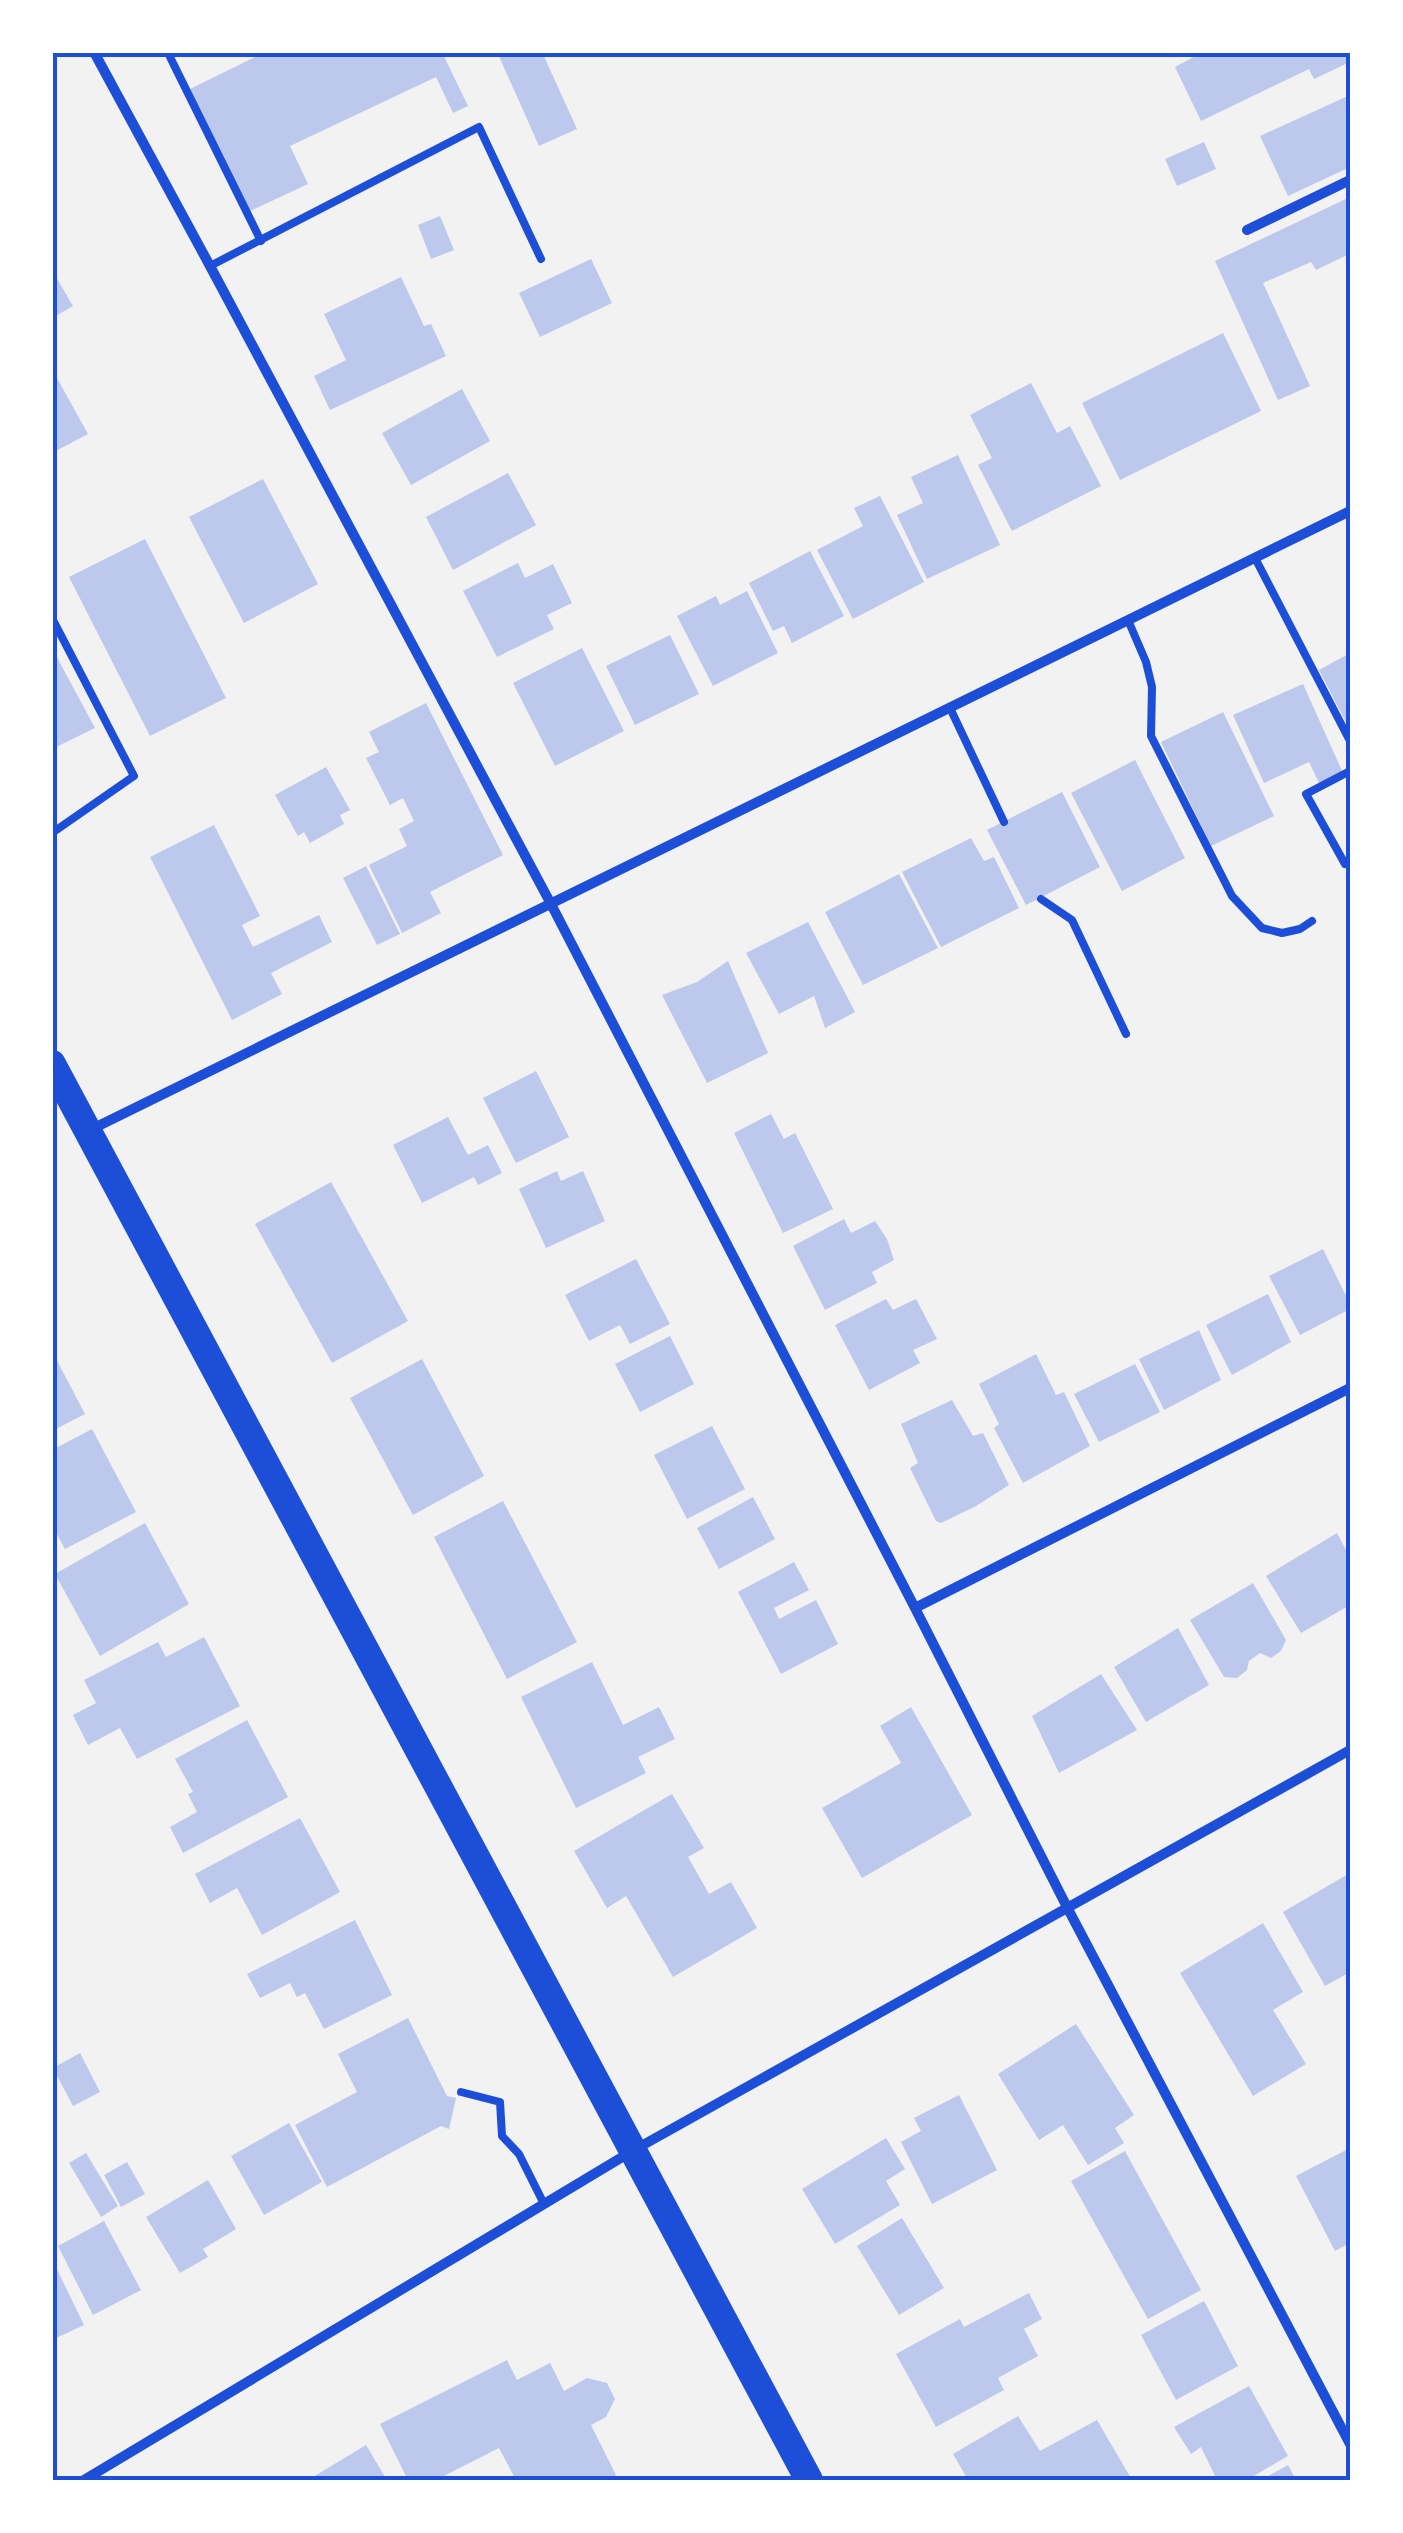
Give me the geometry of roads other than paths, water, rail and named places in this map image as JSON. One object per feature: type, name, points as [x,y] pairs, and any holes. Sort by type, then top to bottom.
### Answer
[{"type":"highway","points":[[56,1077],[90,1131],[809,2480]]},
{"type":"street","points":[[94,52],[550,904],[1068,1909],[1350,2444]]},
{"type":"street","points":[[1247,230],[1350,180]]},
{"type":"street","points":[[90,1131],[1350,511]]},
{"type":"street","points":[[916,1608],[1350,1388]]},
{"type":"street","points":[[84,2480],[634,2150],[1350,1750]]},
{"type":"lane","points":[[172,52],[170,57],[260,240]]},
{"type":"lane","points":[[210,266],[479,127],[541,259]]},
{"type":"lane","points":[[1255,558],[1350,741]]},
{"type":"lane","points":[[52,618],[134,776],[52,833]]},
{"type":"lane","points":[[1128,620],[1150,675],[1150,736],[1232,896],[1262,928],[1282,933],[1312,921]]},
{"type":"lane","points":[[950,708],[1004,822]]},
{"type":"lane","points":[[1345,864],[1306,794],[1350,771]]},
{"type":"lane","points":[[1041,899],[1072,920],[1126,1034]]},
{"type":"lane","points":[[461,2092],[500,2102],[502,2136],[519,2154],[544,2204]]}]
